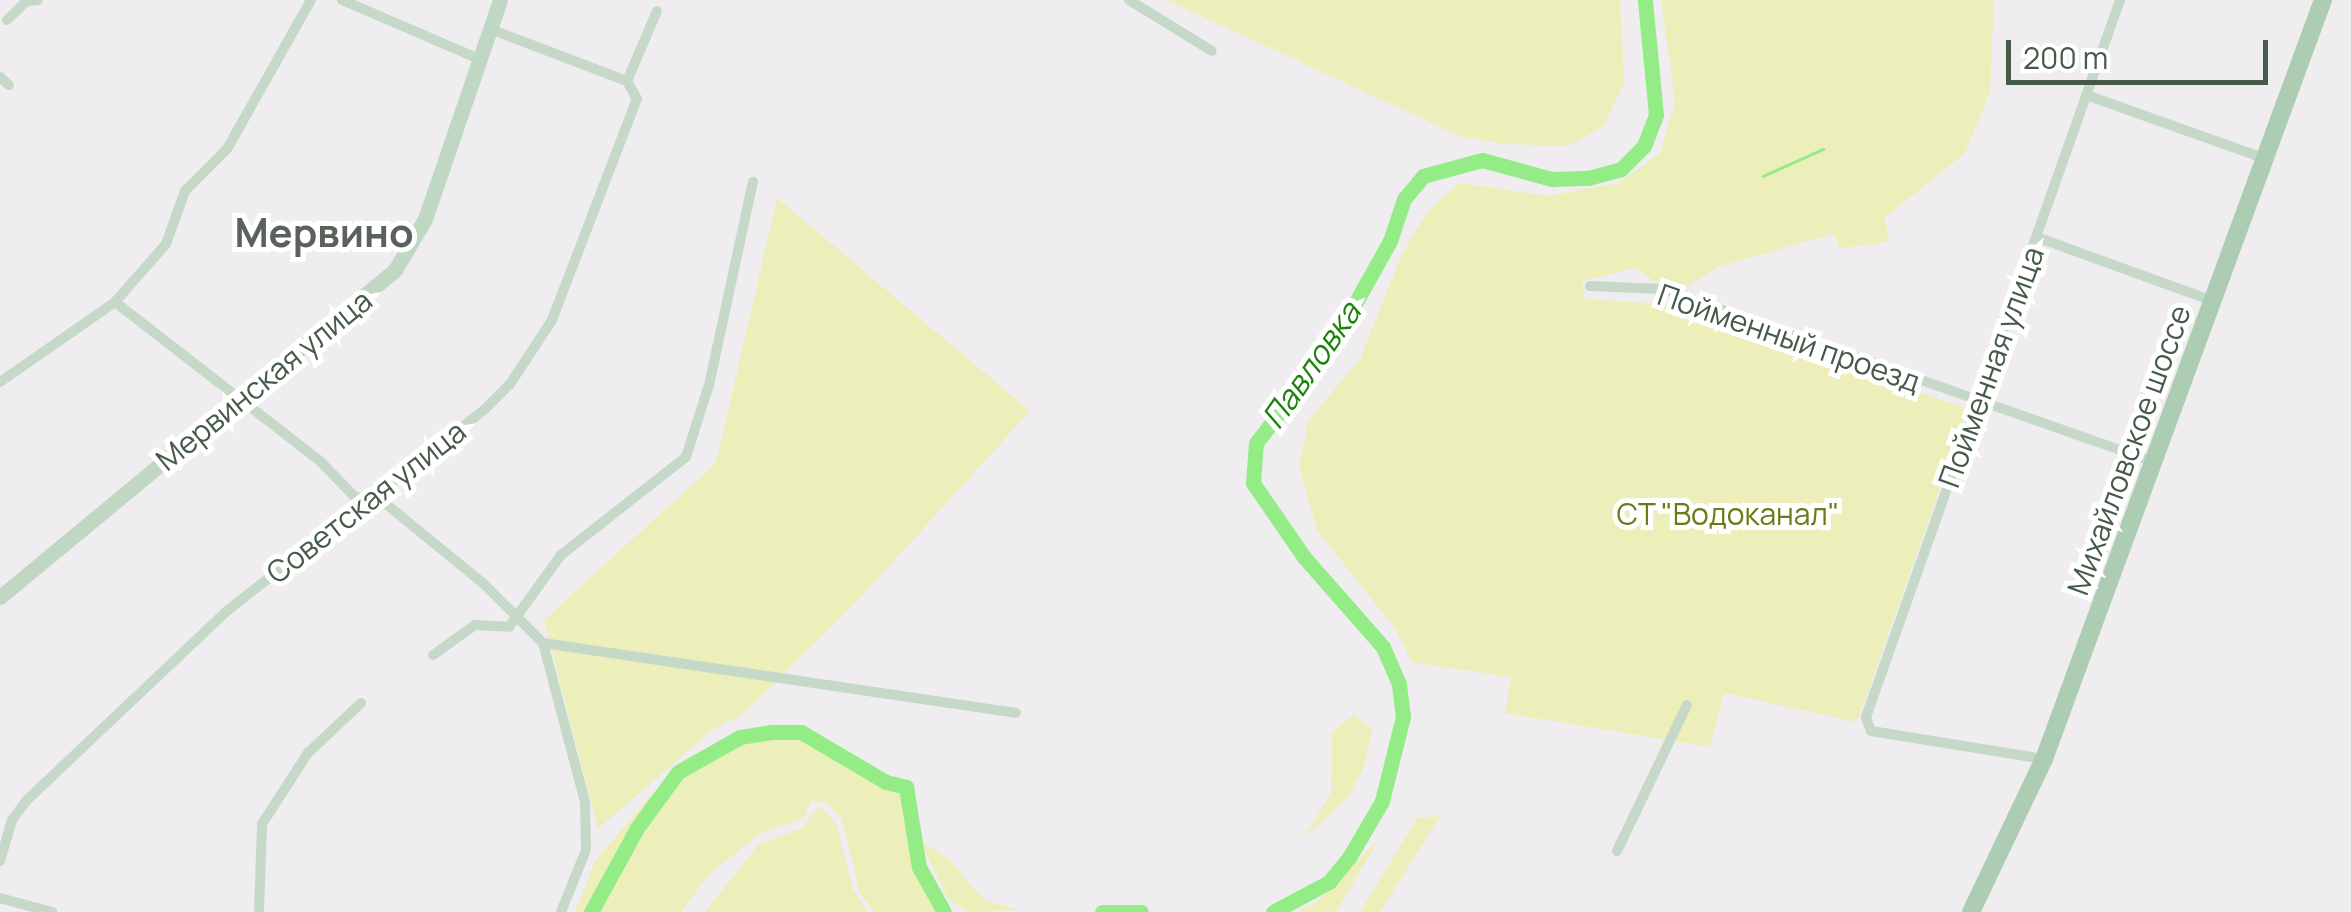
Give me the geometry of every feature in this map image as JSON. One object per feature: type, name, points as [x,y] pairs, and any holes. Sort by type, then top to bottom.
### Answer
[{"type":"main road","name":"Михайловское шоссе","points":[[1971,912],[2044,759],[2323,0]]},
{"type":"street","points":[[7,20],[27,1],[38,0]]},
{"type":"street","points":[[0,382],[115,302],[166,244],[185,191],[227,150],[311,0]]},
{"type":"street","points":[[342,0],[479,59]]},
{"type":"street","name":"Мервинская улица","points":[[0,597],[240,401],[406,256],[425,220],[500,0]]},
{"type":"street","points":[[1130,0],[1212,51]]},
{"type":"street","name":"Пойменная улица","points":[[2044,759],[1871,731],[1866,718],[2120,0]]},
{"type":"street","name":"Советская улица","points":[[0,861],[12,820],[27,800],[228,610],[369,501],[510,384],[552,320],[631,124],[637,99],[627,80],[657,11]]},
{"type":"street","points":[[490,29],[627,80]]},
{"type":"street","points":[[2089,96],[2263,158]]},
{"type":"street","points":[[433,655],[475,625],[502,632],[519,618],[562,555],[686,458],[709,386],[754,182]]},
{"type":"street","points":[[2038,238],[2212,302]]},
{"type":"street","name":"Пойменный проезд","points":[[1590,286],[1663,289],[1976,403],[2155,462]]},
{"type":"street","points":[[115,302],[321,462],[354,496],[386,504],[543,643],[585,802],[586,850],[562,912]]},
{"type":"street","points":[[543,643],[1016,714]]},
{"type":"street","points":[[259,912],[262,824],[308,753],[361,703]]},
{"type":"street","points":[[1617,851],[1686,705]]},
{"type":"street","points":[[0,898],[52,912]]},
{"type":"green space","points":[[1167,0],[1620,0],[1624,83],[1603,127],[1568,146],[1502,144],[1457,135]]},
{"type":"green space","name":"СТ \"Водоканал\"","points":[[1661,0],[1994,0],[1990,92],[1965,153],[1884,218],[1890,241],[1840,249],[1834,234],[1720,266],[1687,286],[1663,287],[1635,268],[1582,281],[1585,299],[1671,305],[1968,409],[1857,722],[1724,693],[1710,747],[1505,713],[1511,677],[1412,662],[1394,627],[1317,530],[1299,467],[1308,421],[1360,359],[1403,252],[1429,210],[1459,183],[1548,196],[1619,183],[1660,153],[1675,102]]},
{"type":"green space","points":[[777,198],[1030,411],[862,596],[743,714],[713,729],[598,829],[544,620],[716,463]]},
{"type":"green space","points":[[1354,715],[1372,729],[1364,767],[1348,797],[1303,839],[1331,793],[1332,732]]},
{"type":"green space","points":[[771,732],[801,732],[886,782],[906,787],[919,867],[944,912],[874,912],[859,891],[842,819],[827,803],[811,801],[803,819],[761,833],[709,874],[681,912],[575,912],[595,861],[652,794],[711,751]]},
{"type":"green space","points":[[816,808],[825,810],[837,826],[853,890],[868,912],[705,912],[758,845],[804,827]]},
{"type":"green space","points":[[1440,816],[1380,912],[1360,912],[1417,818]]},
{"type":"green space","points":[[1379,839],[1336,912],[1298,912],[1318,901]]},
{"type":"green space","points":[[920,840],[951,861],[984,900],[1020,910],[968,912],[948,899]]},
{"type":"waterway","name":"Павловка","points":[[1273,912],[1329,882],[1350,856],[1382,801],[1403,717],[1399,684],[1383,647],[1304,557],[1253,483],[1256,443],[1332,345],[1390,241],[1404,199],[1423,176],[1482,160],[1552,179],[1588,178],[1621,169],[1644,146],[1656,115],[1645,0]]},
{"type":"waterway","points":[[1763,176],[1823,149]]},
{"type":"waterway","points":[[591,912],[637,828],[678,772],[740,737],[771,732],[801,732],[886,782],[906,787],[919,867],[944,912]]},
{"type":"waterway","points":[[1102,912],[1141,912]]},
{"type":"district","name":"Мервино","points":[[324,232]]}]
